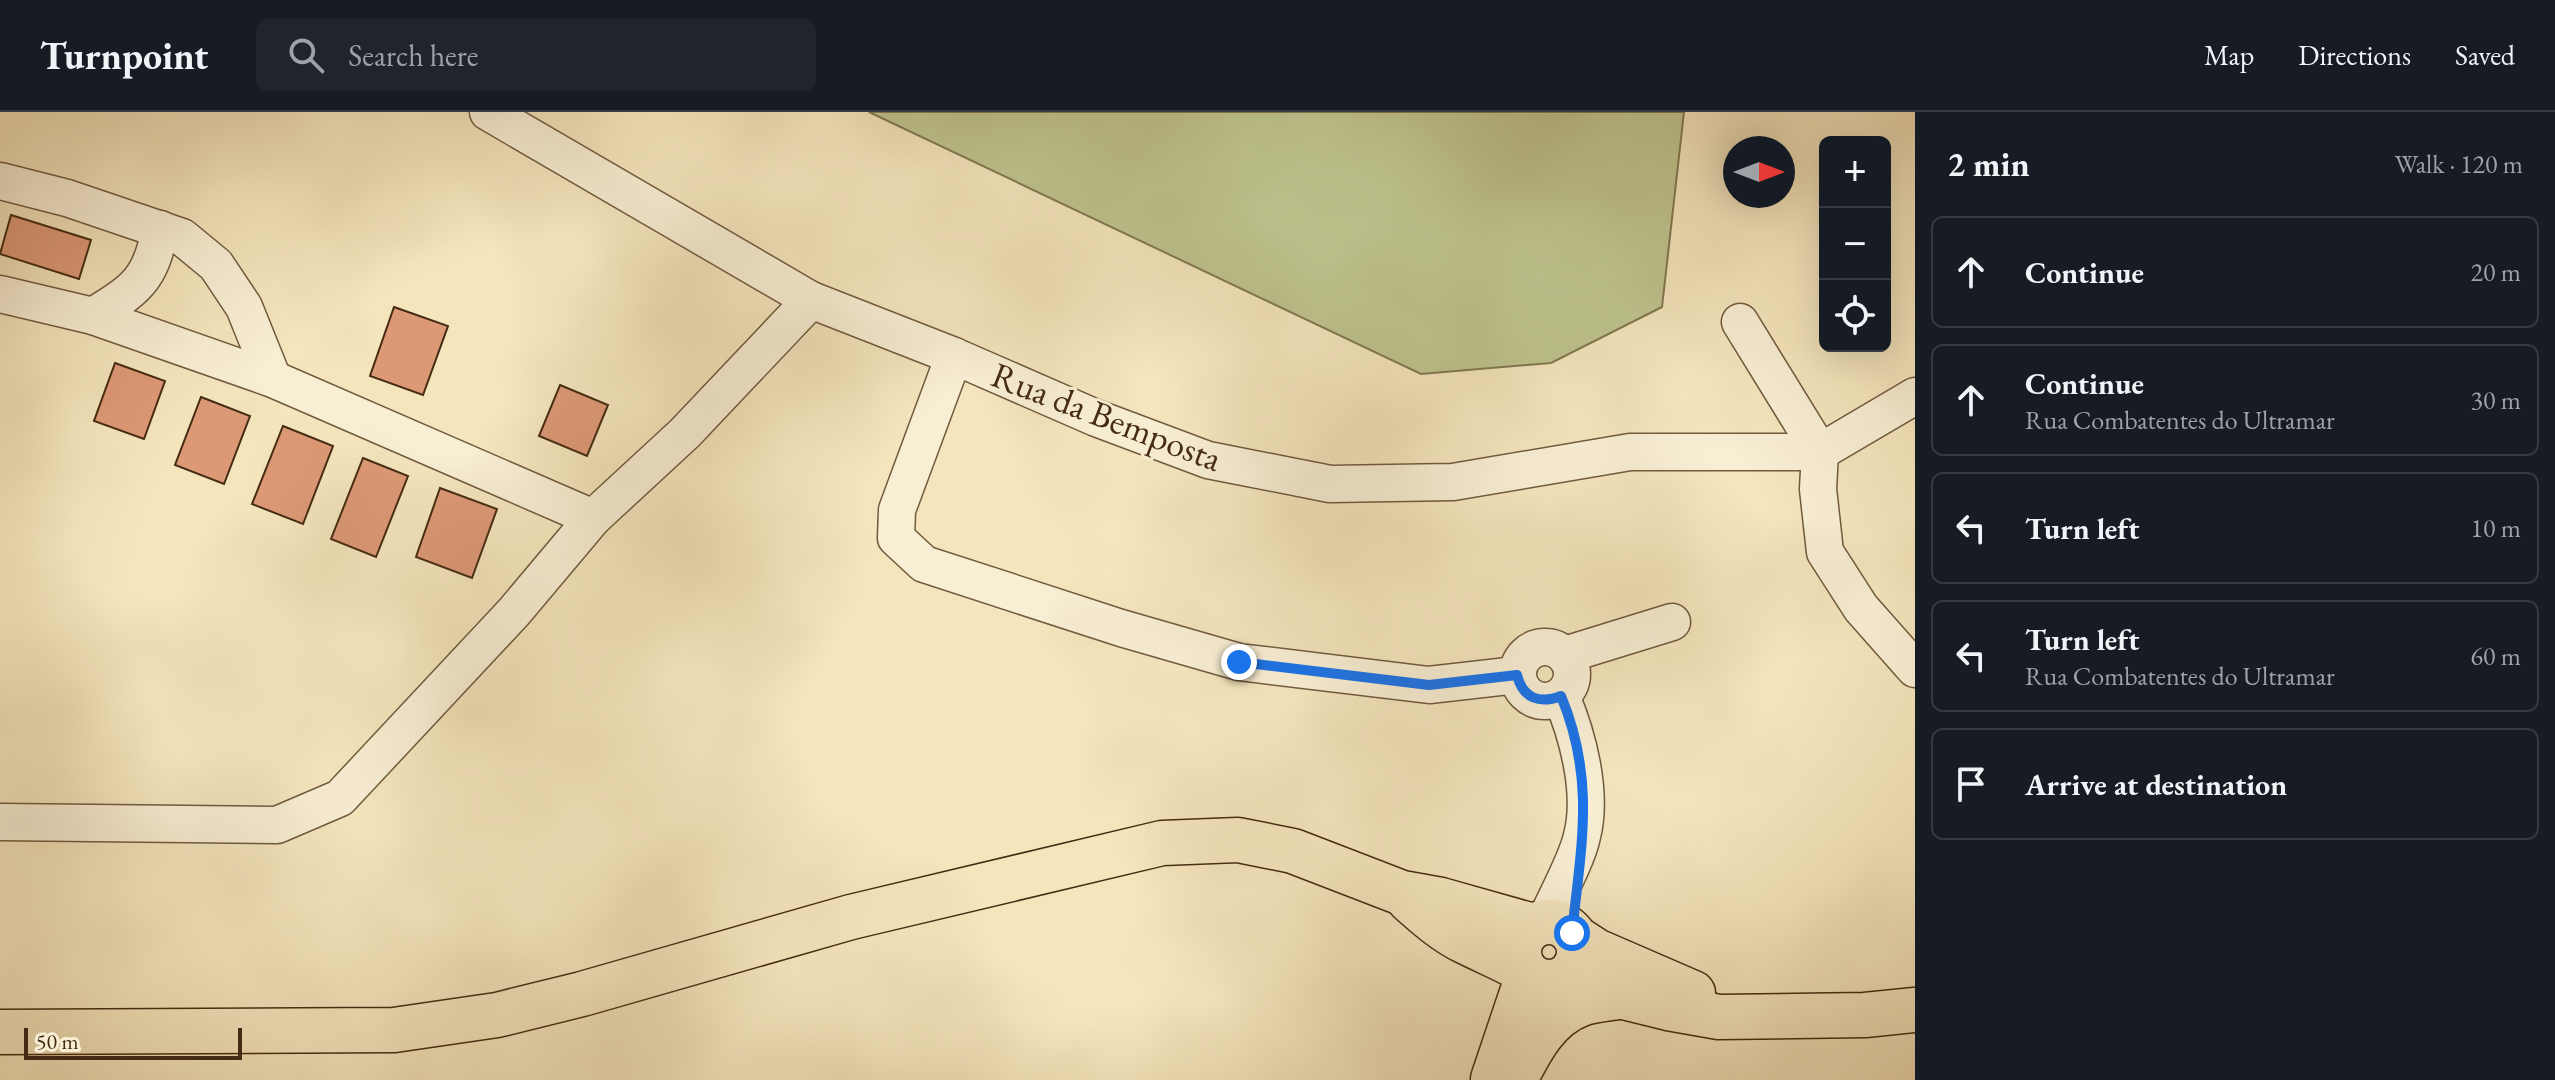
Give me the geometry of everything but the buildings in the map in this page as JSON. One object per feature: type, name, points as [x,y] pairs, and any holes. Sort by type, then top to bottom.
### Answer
[{"type":"main road","points":[[0,1032],[394,1030],[497,1015],[582,994],[851,917],[1162,843],[1238,840],[1293,851],[1402,893],[1556,930],[1596,951],[1752,1015]]},
{"type":"main road","points":[[1402,893],[1429,919],[1465,942],[1541,977],[1618,997],[1719,1017],[1865,1015],[1915,1010]]},
{"type":"main road","points":[[1541,977],[1568,976],[1578,958],[1556,930]]},
{"type":"main road","points":[[1465,942],[1490,972],[1518,1054]]},
{"type":"main road","points":[[1518,1054],[1541,977]]},
{"type":"main road","points":[[1492,1080],[1557,1018],[1579,1004],[1618,997]]},
{"type":"street","name":"Rua da Bemposta","points":[[488,112],[811,300],[954,356],[1096,418],[1208,460],[1330,484],[1453,482],[1630,452],[1820,452]]},
{"type":"street","points":[[0,181],[67,198],[182,237],[216,265],[244,307],[273,379]]},
{"type":"street","points":[[93,316],[130,293],[154,259],[160,229]]},
{"type":"street","points":[[0,294],[93,316],[273,379],[593,518]]},
{"type":"street","points":[[0,822],[277,825],[340,798],[514,612],[593,518],[685,433],[811,300]]},
{"type":"street","points":[[1740,322],[1820,452],[1818,489],[1825,552],[1861,608],[1915,669]]},
{"type":"street","points":[[954,356],[897,510],[896,538],[924,564],[1121,628],[1239,662],[1429,685],[1517,675]]},
{"type":"street","points":[[1820,452],[1915,396]]},
{"type":"street","points":[[1565,655],[1672,622]]},
{"type":"street","points":[[1550,646],[1565,655],[1573,674],[1568,689],[1561,696],[1547,701],[1533,699],[1525,692],[1517,675],[1521,659],[1531,650],[1550,646]]},
{"type":"street","points":[[1556,930],[1582,836],[1585,797],[1579,749],[1561,696]]},
{"type":"green space","points":[[869,112],[1684,112],[1662,307],[1551,363],[1421,374]]},
{"type":"route","points":[[1239,662],[1429,685],[1517,675],[1519,684],[1533,699],[1547,701],[1561,696],[1579,749],[1585,797],[1572,933]]}]
